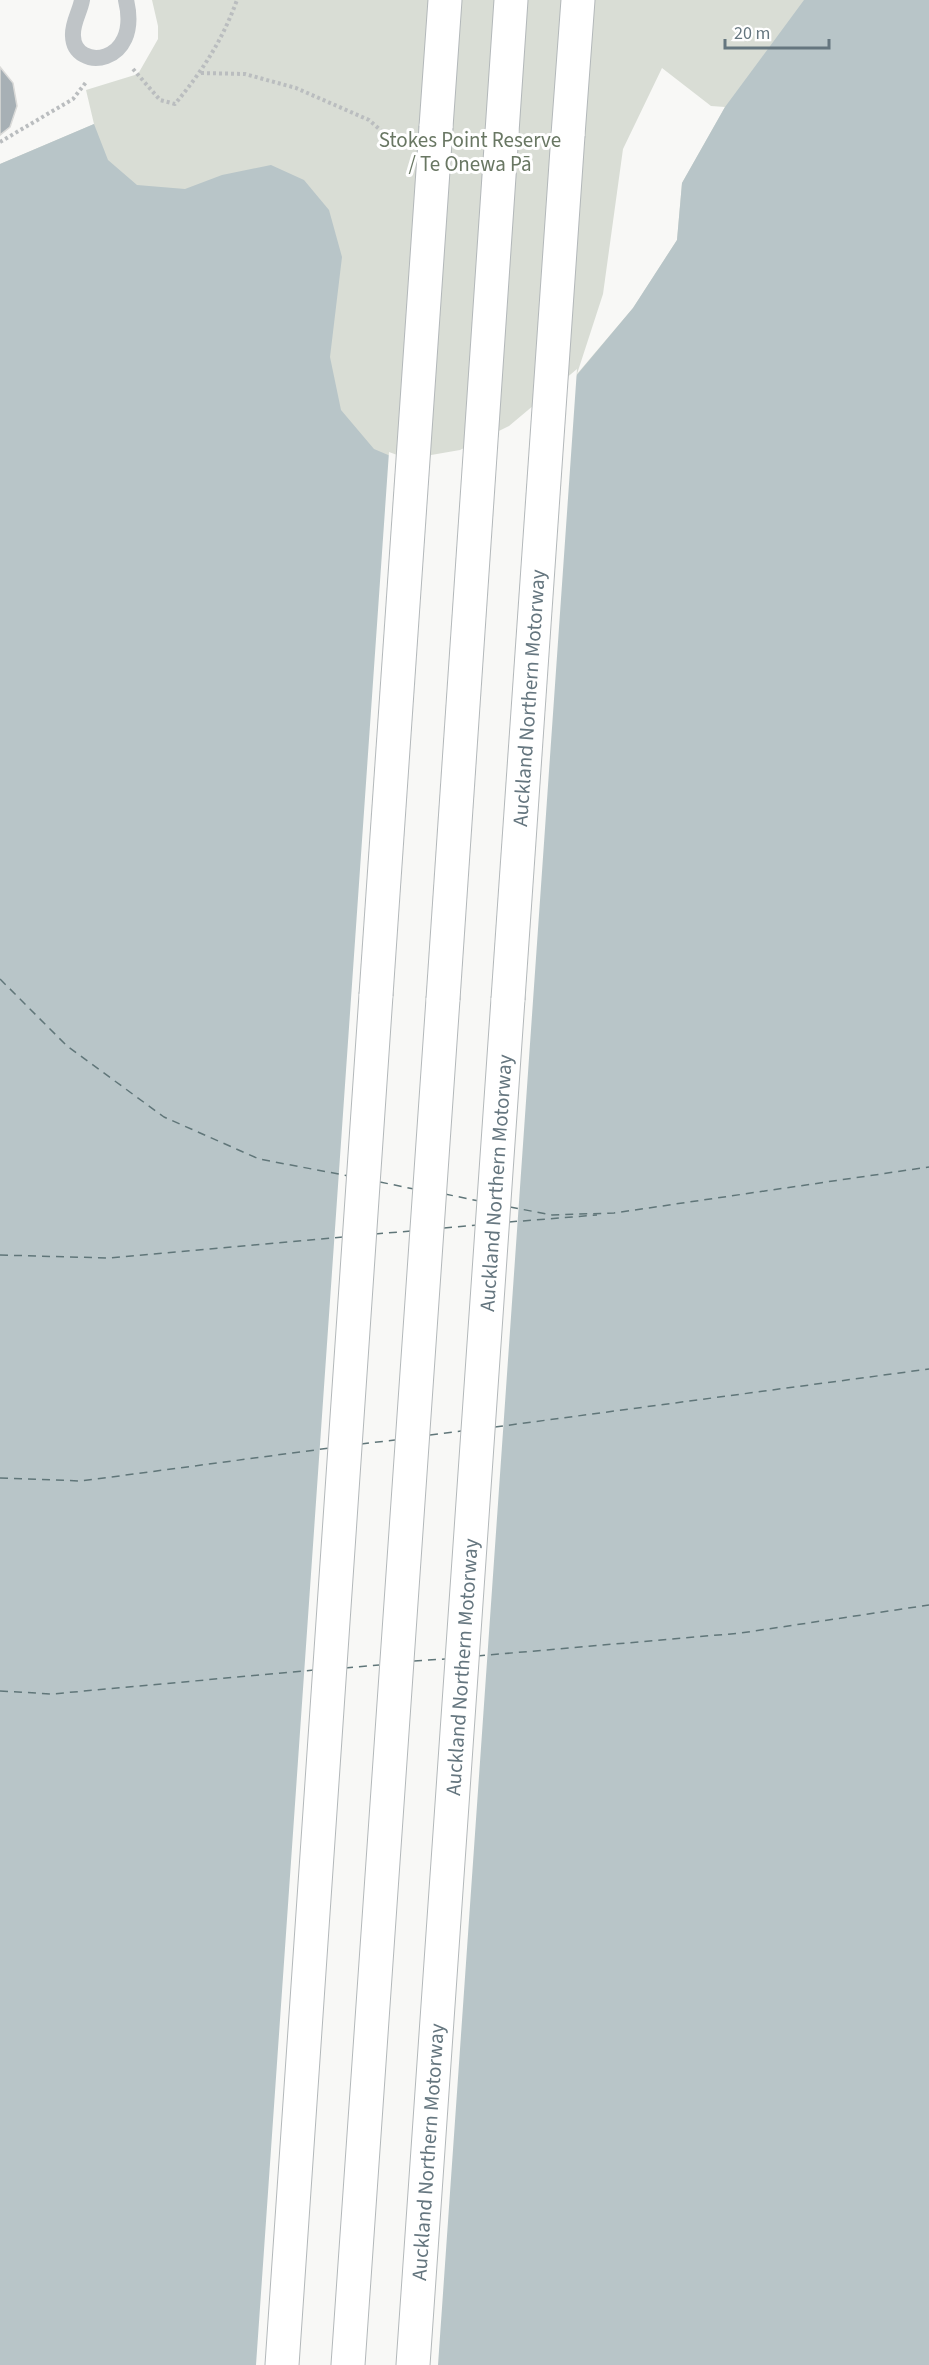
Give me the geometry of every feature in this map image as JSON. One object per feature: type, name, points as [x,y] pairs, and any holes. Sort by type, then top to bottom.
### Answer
[{"type":"highway","points":[[282,2365],[445,0]]},
{"type":"highway","points":[[348,2365],[512,0]]},
{"type":"highway","name":"Auckland Northern Motorway","points":[[413,2365],[578,0]]},
{"type":"lane","points":[[82,0],[74,25],[75,47],[95,58],[107,57],[118,51],[125,39],[129,24],[126,0]]},
{"type":"path","points":[[132,67],[160,100],[175,104],[201,73],[225,32],[237,0]]},
{"type":"path","points":[[201,73],[245,74],[296,88],[369,120],[404,151]]},
{"type":"path","points":[[0,142],[74,99],[88,80]]},
{"type":"green space","name":"Stokes Point Reserve / Te Onewa Pā","points":[[152,0],[824,0],[690,815],[0,164],[94,124],[86,90],[138,74],[158,39],[158,26]],"holes":[[[662,68],[711,106],[725,107],[682,183],[677,240],[633,308],[577,374],[603,294],[623,149]]]},
{"type":"shaded area","points":[[804,0],[929,0],[929,2365],[0,2365],[0,164],[94,124],[108,160],[137,185],[185,189],[222,175],[271,165],[304,180],[329,210],[342,257],[330,357],[341,410],[374,449],[407,463],[461,453],[510,429],[576,376],[633,308],[677,240],[682,183],[725,107]]},
{"type":"pier","points":[[577,369],[438,2365],[256,2365],[389,452],[408,459],[460,450],[509,426]]},
{"type":"building","points":[[0,67],[13,83],[17,106],[10,127],[0,135]]},
{"type":"ferry route","points":[[0,979],[67,1046],[164,1117],[259,1159],[349,1176]]},
{"type":"ferry route","points":[[510,1207],[552,1215],[614,1213],[929,1167]]},
{"type":"ferry route","points":[[380,1182],[414,1189]]},
{"type":"ferry route","points":[[445,1194],[479,1201]]},
{"type":"ferry route","points":[[509,1222],[597,1215]]},
{"type":"ferry route","points":[[444,1228],[478,1225]]},
{"type":"ferry route","points":[[375,1234],[412,1231]]},
{"type":"ferry route","points":[[0,1255],[109,1258],[343,1237]]},
{"type":"ferry route","points":[[495,1427],[929,1369]]},
{"type":"ferry route","points":[[430,1435],[461,1431]]},
{"type":"ferry route","points":[[361,1444],[395,1440]]},
{"type":"ferry route","points":[[0,1478],[81,1481],[330,1448]]},
{"type":"ferry route","points":[[477,1656],[741,1633],[929,1605]]},
{"type":"ferry route","points":[[414,1661],[445,1659]]},
{"type":"ferry route","points":[[345,1668],[379,1665]]},
{"type":"ferry route","points":[[0,1691],[52,1694],[314,1670]]}]
